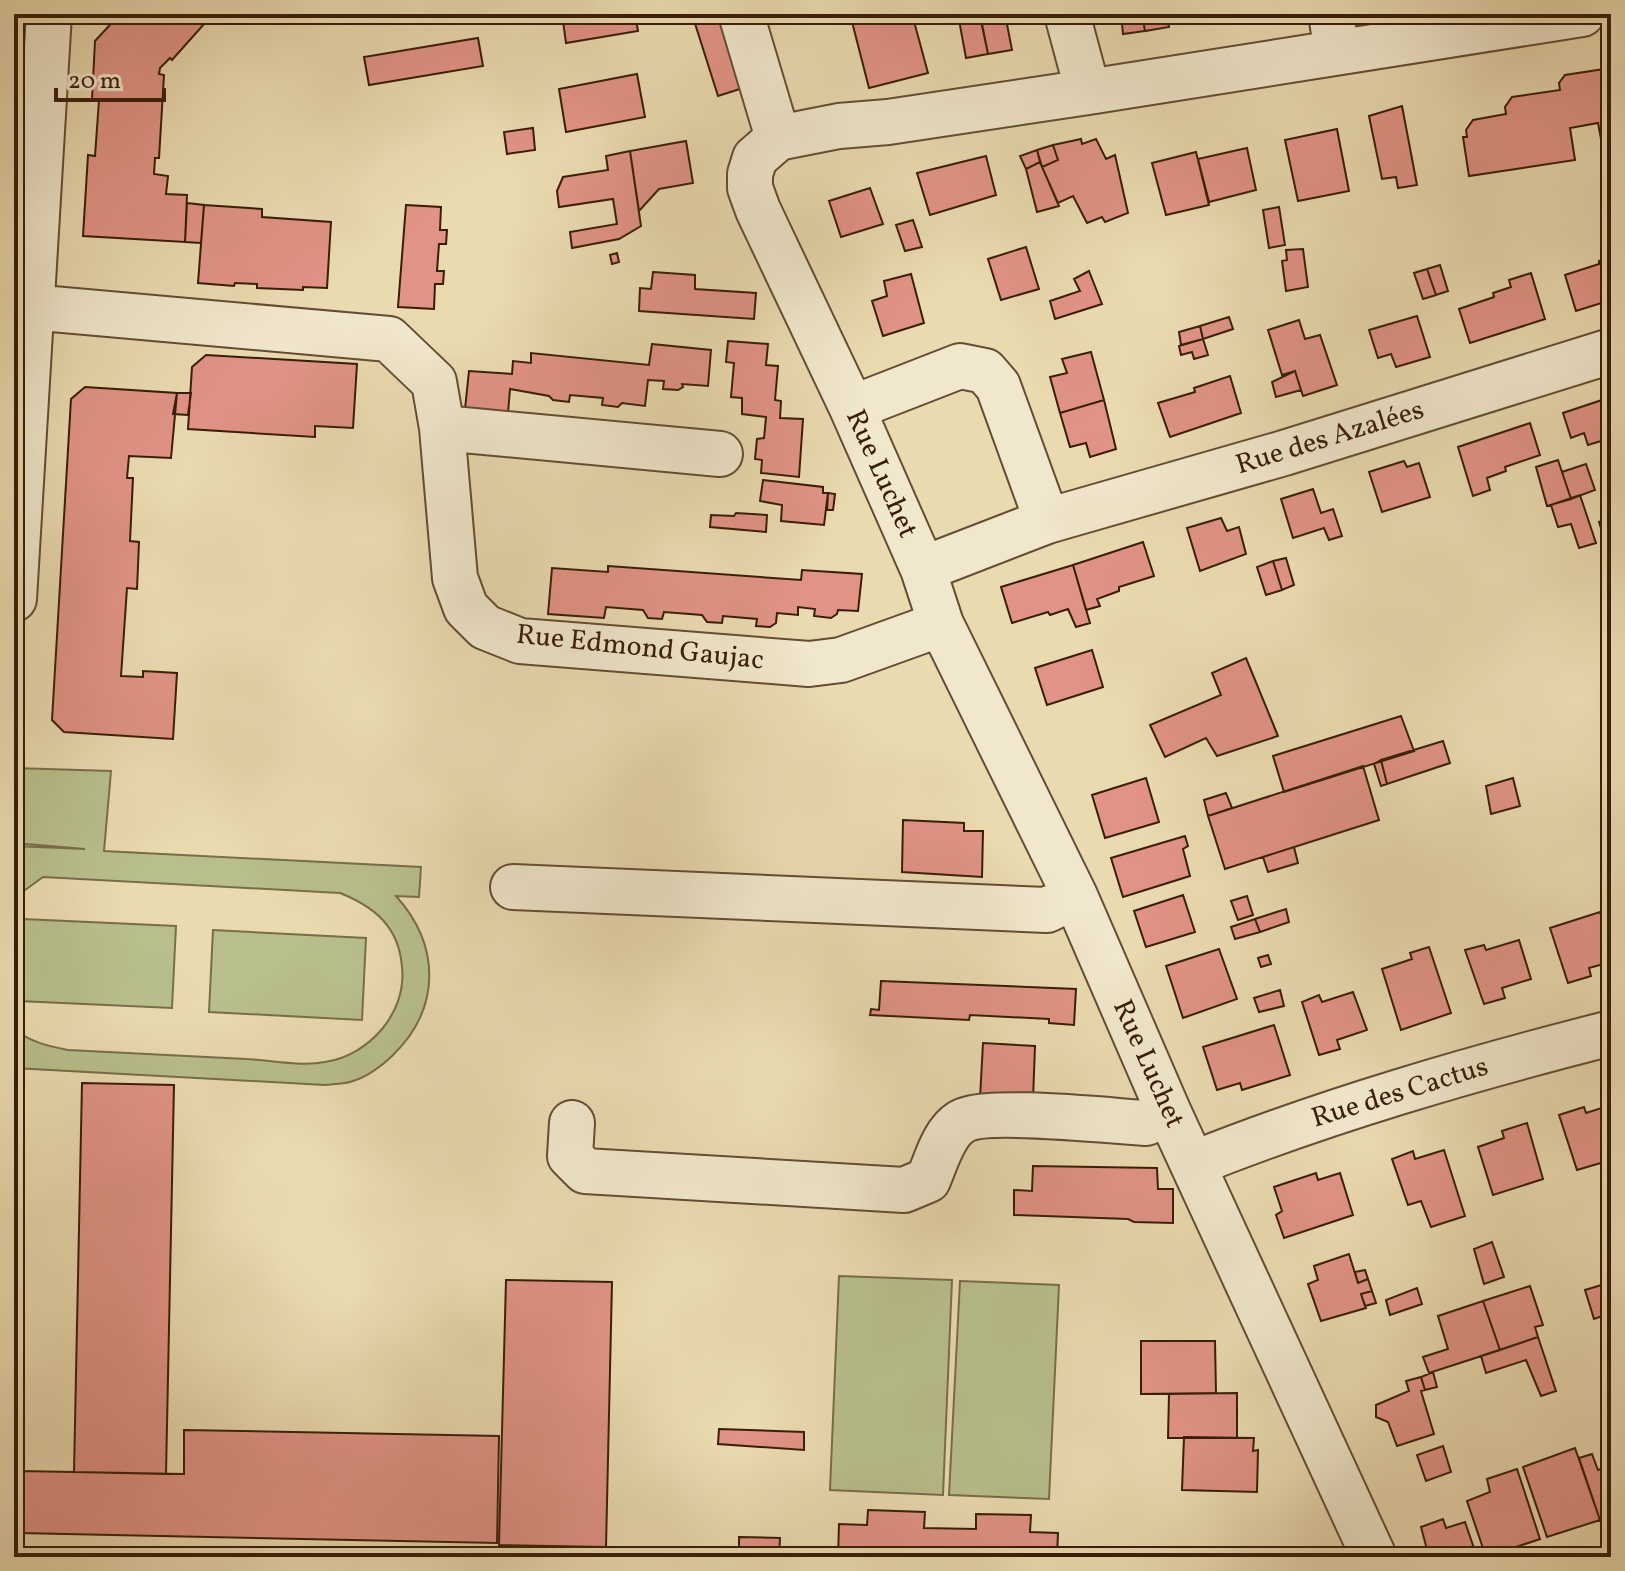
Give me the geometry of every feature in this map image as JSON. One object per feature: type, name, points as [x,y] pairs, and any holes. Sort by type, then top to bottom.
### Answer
[{"type":"street","points":[[14,599],[49,14]]},
{"type":"street","points":[[741,14],[778,138],[839,126],[888,122],[1088,92],[1334,33],[1582,14]]},
{"type":"street","points":[[1067,14],[1088,92]]},
{"type":"street","name":"Rue Luchet","points":[[778,138],[755,158],[750,174],[750,188],[758,210],[852,408],[923,569],[941,624],[1075,896],[1169,1113],[1374,1557]]},
{"type":"street","name":"Rue Edmond Gaujac","points":[[30,307],[389,339],[434,382],[442,428],[455,578],[466,608],[485,627],[520,641],[809,664],[841,660],[941,624]]},
{"type":"street","name":"Rue des Azalées","points":[[923,569],[1047,521],[1284,453],[1611,351]]},
{"type":"street","points":[[852,408],[960,366],[985,371],[998,386],[1047,521]]},
{"type":"street","points":[[442,428],[720,454]]},
{"type":"street","points":[[513,887],[1047,910],[1075,896]]},
{"type":"street","name":"Rue des Cactus","points":[[1193,1164],[1274,1131],[1539,1051],[1611,1033]]},
{"type":"street","points":[[572,1123],[570,1156],[585,1171],[904,1190],[928,1180],[945,1140],[962,1122],[988,1114],[1146,1123],[1169,1113]]},
{"type":"green space","points":[[14,768],[111,771],[104,851],[421,867],[419,897],[396,896],[421,935],[429,977],[427,998],[408,1038],[388,1060],[367,1075],[350,1082],[325,1085],[14,1068],[14,1029],[33,1040],[68,1050],[296,1064],[341,1058],[370,1041],[392,1015],[402,984],[402,967],[396,941],[383,920],[364,905],[340,893],[43,877],[14,898],[14,846],[85,849],[14,843]]},
{"type":"green space","points":[[23,919],[176,926],[172,1008],[19,1001]]},
{"type":"green space","points":[[213,930],[366,938],[362,1020],[209,1012]]},
{"type":"green space","points":[[839,1276],[952,1280],[943,1495],[830,1490]]},
{"type":"green space","points":[[960,1281],[1059,1285],[1049,1499],[949,1495]]},
{"type":"building","points":[[120,14],[213,14],[172,60],[170,58],[160,68],[159,74],[164,75],[159,158],[155,158],[154,174],[168,176],[166,194],[187,195],[185,242],[83,236],[88,155],[95,156],[99,100],[92,99],[95,41]]},
{"type":"building","points":[[407,14],[435,14],[408,18]]},
{"type":"building","points":[[562,14],[635,14],[638,31],[566,43]]},
{"type":"building","points":[[692,14],[719,14],[743,88],[718,96]]},
{"type":"building","points":[[850,14],[912,14],[928,73],[869,88]]},
{"type":"building","points":[[980,14],[1005,14],[1012,50],[988,54]]},
{"type":"building","points":[[1121,14],[1142,14],[1145,31],[1123,34]]},
{"type":"building","points":[[1142,14],[1167,14],[1169,27],[1145,31]]},
{"type":"building","points":[[1369,14],[1422,14],[1371,22]]},
{"type":"building","points":[[980,16],[988,54],[966,58],[959,20]]},
{"type":"building","points":[[478,38],[483,66],[369,85],[364,57]]},
{"type":"building","points":[[1611,68],[1611,154],[1604,155],[1598,123],[1570,128],[1575,160],[1469,176],[1463,137],[1467,137],[1466,130],[1473,120],[1506,114],[1505,107],[1512,97],[1560,90],[1559,83],[1565,75]]},
{"type":"building","points":[[637,74],[645,117],[566,132],[559,89]]},
{"type":"building","points":[[1402,106],[1417,185],[1398,188],[1396,177],[1382,179],[1369,116]]},
{"type":"building","points":[[533,128],[535,150],[507,154],[504,132]]},
{"type":"building","points":[[1337,129],[1349,191],[1298,201],[1285,140]]},
{"type":"building","points":[[1081,139],[1082,144],[1096,139],[1106,159],[1115,155],[1128,213],[1105,222],[1102,217],[1087,223],[1073,196],[1058,203],[1042,167],[1058,160],[1053,145]]},
{"type":"building","points":[[686,141],[693,183],[659,189],[639,211],[630,151]]},
{"type":"building","points":[[1053,145],[1058,160],[1042,167],[1037,150]]},
{"type":"building","points":[[1247,148],[1256,190],[1209,202],[1198,159]]},
{"type":"building","points":[[1037,150],[1040,162],[1026,169],[1020,156]]},
{"type":"building","points":[[630,151],[641,226],[619,239],[572,248],[570,232],[617,224],[613,199],[559,207],[557,191],[563,177],[608,170],[606,156]]},
{"type":"building","points":[[1196,152],[1209,205],[1166,215],[1152,163]]},
{"type":"building","points":[[986,156],[996,195],[930,215],[917,173]]},
{"type":"building","points":[[1040,162],[1059,206],[1037,212],[1026,169]]},
{"type":"building","points":[[870,188],[883,224],[841,237],[829,201]]},
{"type":"building","points":[[187,203],[204,205],[201,243],[185,242]]},
{"type":"building","points":[[204,205],[262,209],[262,217],[331,222],[327,288],[303,287],[303,290],[257,288],[257,284],[198,283]]},
{"type":"building","points":[[406,205],[441,207],[440,230],[447,230],[446,244],[439,244],[437,271],[444,271],[443,284],[435,284],[434,309],[398,307]]},
{"type":"building","points":[[1279,207],[1285,245],[1269,248],[1263,210]]},
{"type":"building","points":[[913,220],[922,247],[905,251],[896,225]]},
{"type":"building","points":[[1026,247],[1039,289],[1001,300],[988,259]]},
{"type":"building","points":[[1303,249],[1308,287],[1286,291],[1282,261],[1287,260],[1286,250]]},
{"type":"building","points":[[617,253],[619,262],[612,264],[610,255]]},
{"type":"building","points":[[1611,257],[1611,300],[1576,311],[1565,275]]},
{"type":"building","points":[[1440,265],[1448,291],[1436,295],[1427,269]]},
{"type":"building","points":[[1427,269],[1436,295],[1423,299],[1414,273]]},
{"type":"building","points":[[1089,271],[1102,304],[1055,319],[1050,301],[1080,291],[1074,279]]},
{"type":"building","points":[[653,272],[695,275],[695,289],[756,293],[754,319],[639,311],[640,288],[651,289]]},
{"type":"building","points":[[1531,273],[1545,319],[1470,343],[1459,309],[1494,297],[1493,293],[1511,287],[1509,280]]},
{"type":"building","points":[[911,274],[924,323],[883,336],[872,301],[887,296],[884,281]]},
{"type":"building","points":[[1417,316],[1430,357],[1396,367],[1391,354],[1378,358],[1369,330]]},
{"type":"building","points":[[1229,317],[1233,329],[1203,339],[1200,326]]},
{"type":"building","points":[[1299,320],[1305,339],[1320,335],[1337,385],[1303,396],[1295,371],[1282,375],[1268,330]]},
{"type":"building","points":[[1200,326],[1203,339],[1181,345],[1179,332]]},
{"type":"building","points":[[1203,339],[1208,355],[1194,359],[1192,352],[1181,355],[1179,346]]},
{"type":"building","points":[[728,341],[768,344],[766,365],[778,366],[775,400],[781,401],[780,418],[803,419],[799,477],[761,473],[762,460],[755,459],[757,439],[764,438],[766,417],[742,414],[742,398],[731,397],[734,363],[726,362]]},
{"type":"building","points":[[652,344],[711,350],[708,386],[682,384],[683,387],[678,390],[663,389],[664,381],[648,380],[645,406],[622,403],[618,407],[602,405],[603,398],[570,395],[569,402],[510,389],[508,413],[465,409],[469,371],[512,374],[513,361],[531,363],[531,353],[649,365]]},
{"type":"building","points":[[1091,352],[1104,400],[1060,413],[1050,377],[1067,373],[1062,359]]},
{"type":"building","points":[[206,355],[357,364],[353,428],[315,426],[315,437],[188,429],[192,367]]},
{"type":"building","points":[[1295,371],[1301,390],[1276,397],[1272,382]]},
{"type":"building","points":[[1230,376],[1241,413],[1170,437],[1158,403],[1195,392],[1194,388]]},
{"type":"building","points":[[85,387],[177,393],[171,458],[129,456],[127,478],[133,478],[130,541],[139,542],[137,589],[127,588],[121,676],[143,677],[143,671],[177,673],[173,739],[64,732],[52,720],[71,399]]},
{"type":"building","points":[[177,393],[191,393],[188,415],[173,414]]},
{"type":"building","points":[[1611,397],[1611,438],[1588,445],[1584,433],[1571,438],[1563,413]]},
{"type":"building","points":[[1104,400],[1116,449],[1090,457],[1086,443],[1070,447],[1060,413]]},
{"type":"building","points":[[1530,423],[1540,455],[1505,467],[1506,471],[1487,478],[1490,490],[1473,496],[1458,447]]},
{"type":"building","points":[[1558,460],[1571,499],[1547,506],[1536,467]]},
{"type":"building","points":[[1404,461],[1407,467],[1419,463],[1430,497],[1382,512],[1369,472]]},
{"type":"building","points":[[1586,464],[1595,490],[1571,499],[1562,472]]},
{"type":"building","points":[[763,480],[823,487],[823,493],[828,493],[824,525],[781,521],[782,505],[760,501]]},
{"type":"building","points":[[1313,489],[1321,513],[1333,509],[1342,536],[1329,540],[1324,528],[1293,538],[1281,499]]},
{"type":"building","points":[[828,493],[835,494],[833,510],[827,510]]},
{"type":"building","points":[[1580,495],[1596,543],[1579,548],[1571,524],[1558,527],[1551,505]]},
{"type":"building","points":[[736,513],[767,515],[766,532],[710,527],[711,515],[734,516]]},
{"type":"building","points":[[1221,518],[1227,531],[1239,527],[1246,554],[1200,571],[1187,528]]},
{"type":"building","points":[[1611,518],[1611,560],[1599,522]]},
{"type":"building","points":[[1143,542],[1154,576],[1119,587],[1119,591],[1097,599],[1100,606],[1086,610],[1073,565]]},
{"type":"building","points":[[1286,558],[1294,585],[1282,590],[1273,561]]},
{"type":"building","points":[[1273,561],[1282,590],[1266,595],[1257,567]]},
{"type":"building","points":[[1073,565],[1090,623],[1076,627],[1068,609],[1012,623],[1001,587]]},
{"type":"building","points":[[608,566],[801,580],[802,570],[862,574],[858,611],[838,610],[831,618],[814,616],[815,609],[798,607],[798,615],[777,613],[776,623],[770,627],[756,626],[757,619],[723,616],[722,623],[707,622],[702,615],[664,612],[662,619],[648,618],[643,610],[606,607],[604,618],[548,614],[552,568],[608,572]]},
{"type":"building","points":[[1092,650],[1103,687],[1047,705],[1035,668]]},
{"type":"building","points":[[1246,658],[1278,736],[1217,756],[1206,738],[1165,757],[1150,725],[1221,695],[1212,673]]},
{"type":"building","points":[[1401,716],[1414,751],[1284,792],[1273,756]]},
{"type":"building","points":[[1443,741],[1450,763],[1387,784],[1381,760]]},
{"type":"building","points":[[1381,760],[1387,784],[1381,786],[1374,764]]},
{"type":"building","points":[[1363,766],[1379,820],[1225,869],[1208,816]]},
{"type":"building","points":[[1146,778],[1159,822],[1105,838],[1092,795]]},
{"type":"building","points":[[1513,778],[1520,806],[1491,814],[1486,786]]},
{"type":"building","points":[[1226,793],[1232,808],[1208,816],[1204,800]]},
{"type":"building","points":[[903,820],[964,823],[964,831],[983,831],[982,877],[902,872]]},
{"type":"building","points":[[1185,836],[1188,846],[1183,849],[1190,876],[1123,897],[1111,858]]},
{"type":"building","points":[[1294,847],[1298,863],[1268,872],[1263,857]]},
{"type":"building","points":[[1183,895],[1195,932],[1146,947],[1134,911]]},
{"type":"building","points":[[1247,896],[1253,915],[1238,920],[1231,901]]},
{"type":"building","points":[[1286,909],[1289,922],[1260,932],[1255,919]]},
{"type":"building","points":[[1600,912],[1611,945],[1611,962],[1589,968],[1591,976],[1568,983],[1550,928]]},
{"type":"building","points":[[1255,919],[1260,932],[1235,939],[1231,927]]},
{"type":"building","points":[[1519,940],[1531,979],[1502,988],[1505,998],[1484,1004],[1465,950],[1484,945],[1486,950]]},
{"type":"building","points":[[1429,947],[1451,1013],[1401,1030],[1382,969],[1412,959],[1410,953]]},
{"type":"building","points":[[1219,949],[1237,999],[1183,1018],[1166,966]]},
{"type":"building","points":[[1268,955],[1271,964],[1261,967],[1258,958]]},
{"type":"building","points":[[881,981],[1076,989],[1074,1025],[1049,1023],[1049,1019],[970,1015],[969,1020],[870,1015],[871,1009],[879,1010]]},
{"type":"building","points":[[1280,990],[1284,1006],[1259,1012],[1254,998]]},
{"type":"building","points":[[1353,992],[1367,1030],[1337,1040],[1340,1049],[1319,1055],[1302,1002],[1319,995],[1322,1002]]},
{"type":"building","points":[[1274,1025],[1290,1075],[1242,1090],[1240,1083],[1217,1090],[1203,1047]]},
{"type":"building","points":[[983,1043],[1035,1046],[1033,1100],[980,1098]]},
{"type":"building","points":[[82,1083],[174,1085],[166,1474],[74,1472]]},
{"type":"building","points":[[1611,1105],[1611,1160],[1577,1170],[1559,1115],[1584,1107],[1586,1113]]},
{"type":"building","points":[[1527,1123],[1543,1179],[1493,1195],[1478,1147],[1504,1138],[1502,1131]]},
{"type":"building","points":[[1444,1150],[1465,1216],[1431,1227],[1421,1201],[1408,1205],[1392,1159],[1413,1151],[1415,1159]]},
{"type":"building","points":[[1033,1166],[1157,1168],[1158,1189],[1173,1189],[1173,1223],[1014,1215],[1014,1190],[1032,1191]]},
{"type":"building","points":[[1316,1173],[1318,1180],[1340,1173],[1353,1215],[1284,1238],[1276,1215],[1282,1211],[1274,1187]]},
{"type":"building","points":[[1492,1242],[1504,1277],[1484,1284],[1474,1249]]},
{"type":"building","points":[[1349,1254],[1358,1283],[1368,1279],[1372,1291],[1361,1294],[1366,1308],[1321,1321],[1308,1284],[1318,1280],[1314,1266]]},
{"type":"building","points":[[1365,1270],[1368,1279],[1358,1283],[1355,1272]]},
{"type":"building","points":[[506,1280],[612,1282],[606,1547],[499,1545]]},
{"type":"building","points":[[1611,1282],[1611,1313],[1594,1319],[1585,1290]]},
{"type":"building","points":[[1530,1286],[1543,1325],[1535,1327],[1538,1337],[1500,1350],[1483,1301]]},
{"type":"building","points":[[1417,1288],[1422,1304],[1390,1315],[1386,1300]]},
{"type":"building","points":[[1372,1291],[1376,1303],[1365,1306],[1361,1294]]},
{"type":"building","points":[[1483,1301],[1500,1350],[1429,1373],[1423,1357],[1448,1349],[1438,1316]]},
{"type":"building","points":[[1538,1337],[1556,1391],[1541,1396],[1526,1360],[1486,1373],[1481,1356]]},
{"type":"building","points":[[1141,1341],[1215,1341],[1216,1393],[1141,1394]]},
{"type":"building","points":[[1433,1372],[1437,1387],[1425,1390],[1421,1377]]},
{"type":"building","points":[[1421,1377],[1425,1390],[1421,1391],[1434,1434],[1397,1446],[1388,1422],[1376,1417],[1376,1405],[1409,1391],[1406,1381]]},
{"type":"building","points":[[1237,1393],[1237,1438],[1168,1438],[1169,1394]]},
{"type":"building","points":[[719,1429],[804,1432],[804,1450],[718,1444]]},
{"type":"building","points":[[184,1430],[499,1436],[497,1543],[18,1533],[19,1471],[184,1474]]},
{"type":"building","points":[[1184,1437],[1254,1438],[1253,1451],[1258,1450],[1257,1492],[1182,1490]]},
{"type":"building","points":[[1443,1446],[1451,1472],[1426,1481],[1417,1455]]},
{"type":"building","points":[[1575,1448],[1600,1520],[1547,1537],[1523,1467]]},
{"type":"building","points":[[1592,1454],[1598,1470],[1611,1465],[1611,1523],[1602,1526],[1579,1458]]},
{"type":"building","points":[[1517,1469],[1540,1539],[1486,1557],[1467,1501],[1490,1492],[1487,1479]]},
{"type":"building","points":[[868,1510],[925,1512],[924,1528],[976,1529],[976,1514],[1031,1515],[1030,1532],[1058,1533],[1057,1557],[838,1557],[839,1524],[867,1525]]},
{"type":"building","points":[[1443,1519],[1446,1528],[1465,1522],[1477,1557],[1429,1557],[1421,1527]]},
{"type":"building","points":[[739,1537],[780,1538],[779,1557],[739,1557]]}]
